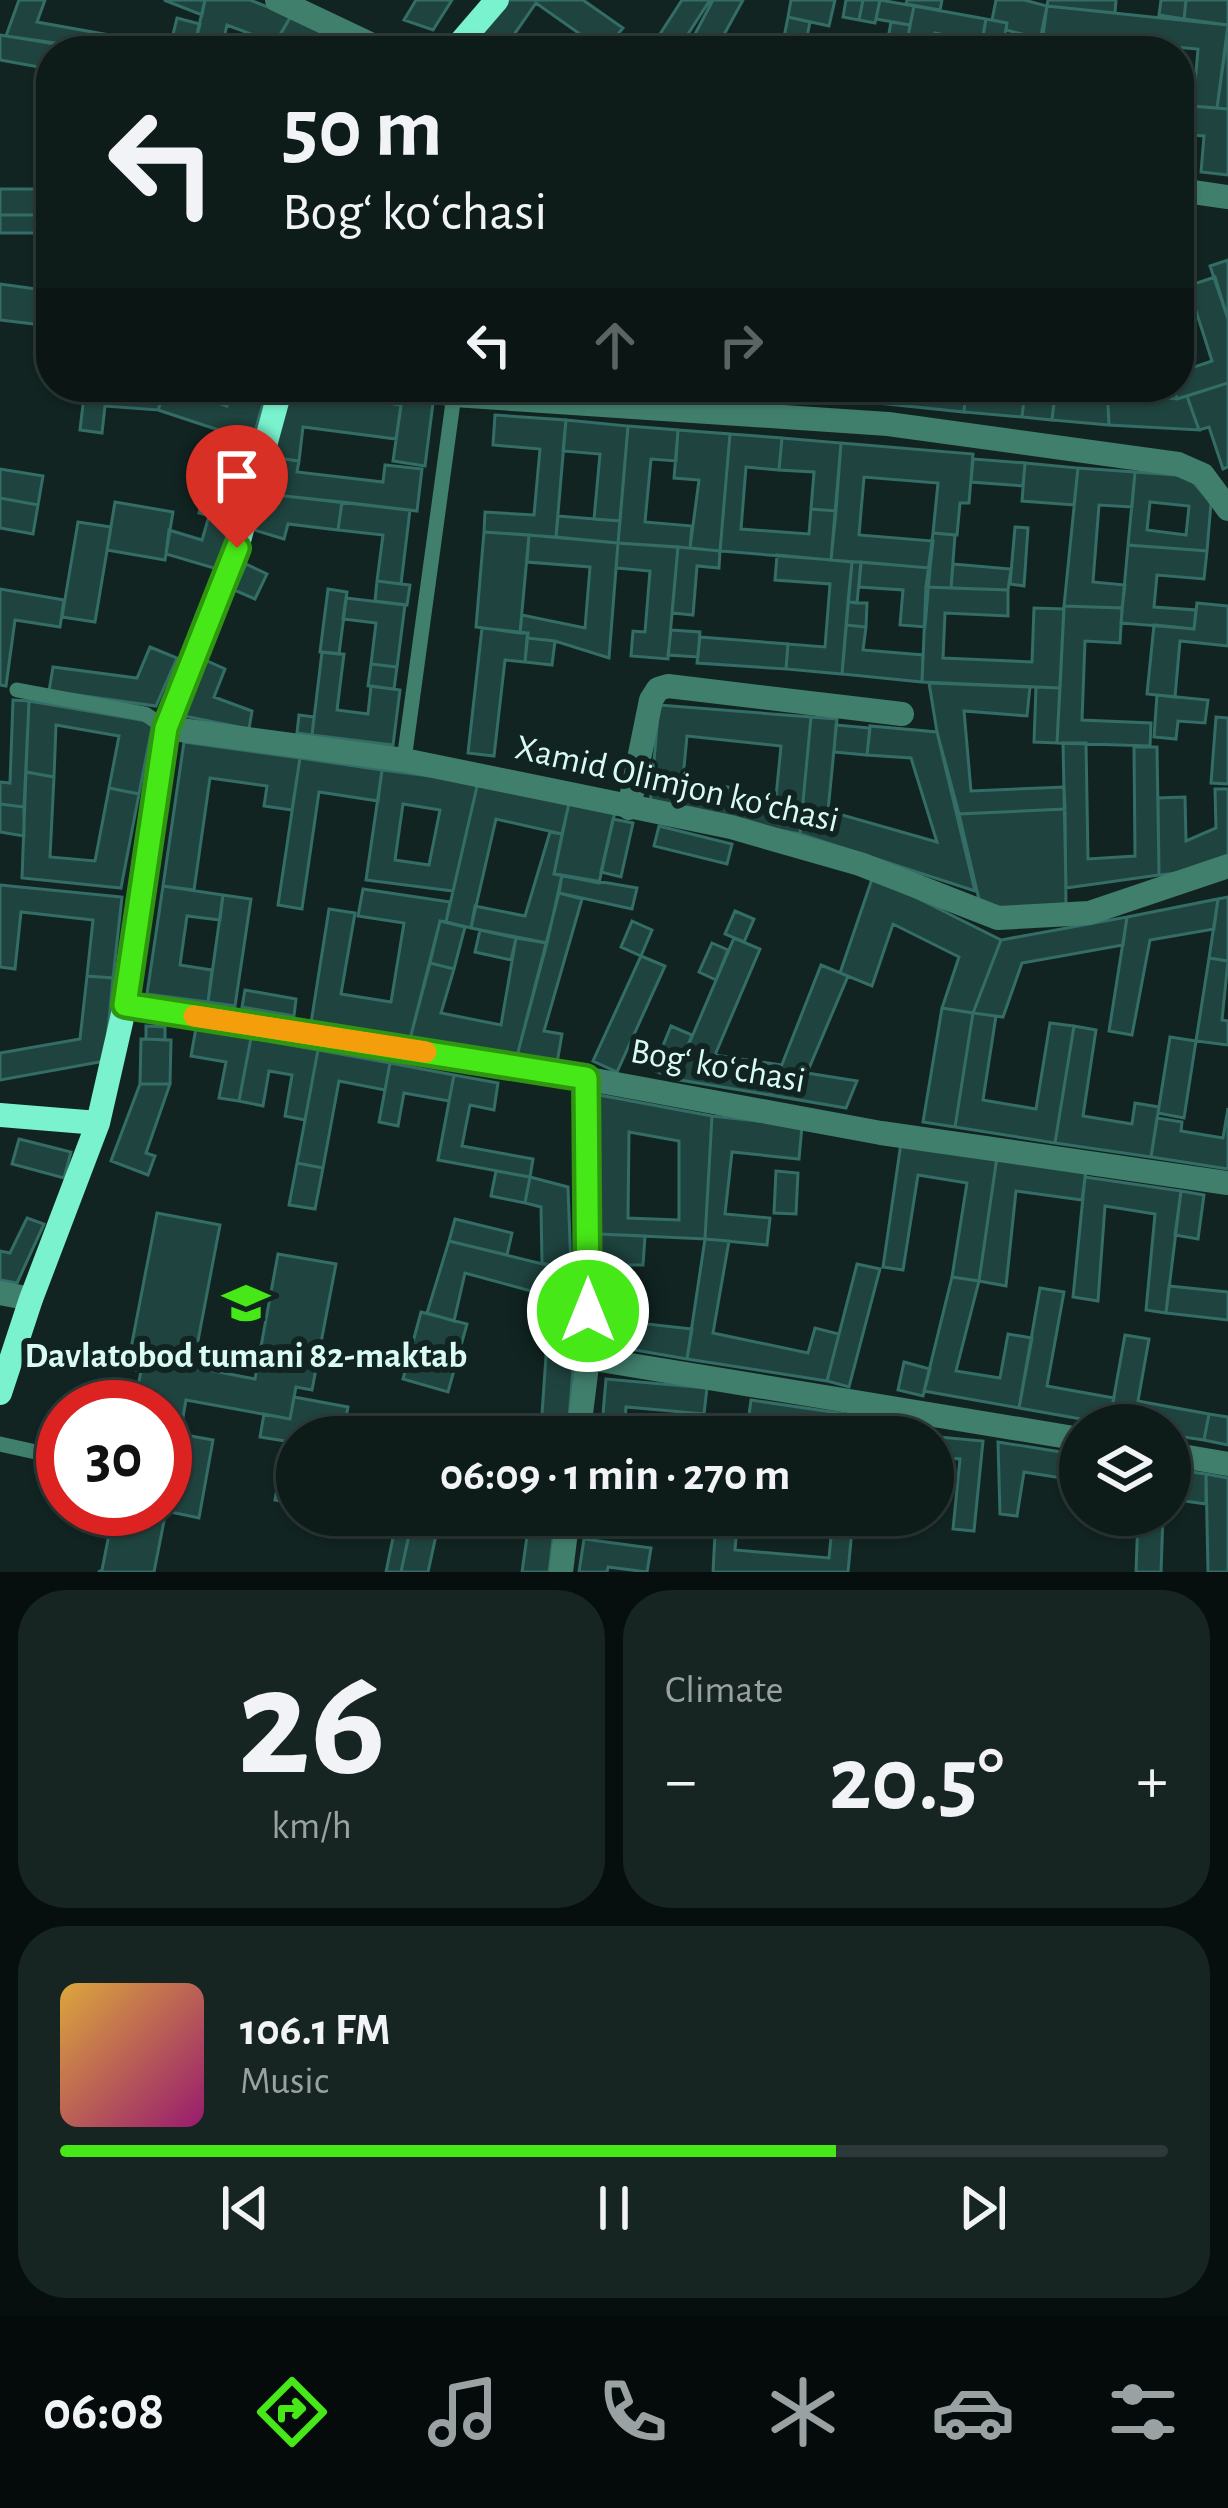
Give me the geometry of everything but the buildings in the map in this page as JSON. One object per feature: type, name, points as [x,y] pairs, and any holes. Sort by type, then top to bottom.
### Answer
[{"type":"street","points":[[278,0],[354,36]]},
{"type":"street","points":[[466,36],[497,0]]},
{"type":"street","points":[[1194,192],[1228,197]]},
{"type":"street","points":[[0,1393],[98,1124],[125,1005],[166,728],[237,548],[277,402]]},
{"type":"street","points":[[559,402],[888,424],[1178,464],[1203,475],[1228,509]]},
{"type":"street","points":[[629,808],[651,700],[658,689],[668,686],[902,714]]},
{"type":"street","name":"Xamid Olimjon koʻchasi","points":[[166,728],[404,760],[731,827],[860,864],[998,919],[1089,914],[1228,866]]},
{"type":"street","name":"Bogʻ koʻchasi","points":[[125,1005],[586,1078],[881,1132],[1228,1183]]},
{"type":"street","points":[[581,1416],[588,1358],[586,1078]]},
{"type":"street","points":[[0,1115],[98,1124]]},
{"type":"street","points":[[0,1293],[31,1299]]},
{"type":"street","points":[[588,1358],[1059,1436]]},
{"type":"street","points":[[1191,1458],[1228,1464]]},
{"type":"street","points":[[561,1572],[565,1536]]},
{"type":"lane","points":[[404,760],[453,402]]},
{"type":"lane","points":[[16,690],[145,714],[166,728]]},
{"type":"lane","points":[[0,1444],[36,1452]]},
{"type":"slow traffic","points":[[194,1016],[426,1052]]},
{"type":"place","name":"Davlatobod tumani 82-maktab","points":[[246,1303]]},
{"type":"route","points":[[237,548],[166,728],[125,1005],[586,1078],[588,1311]]}]
